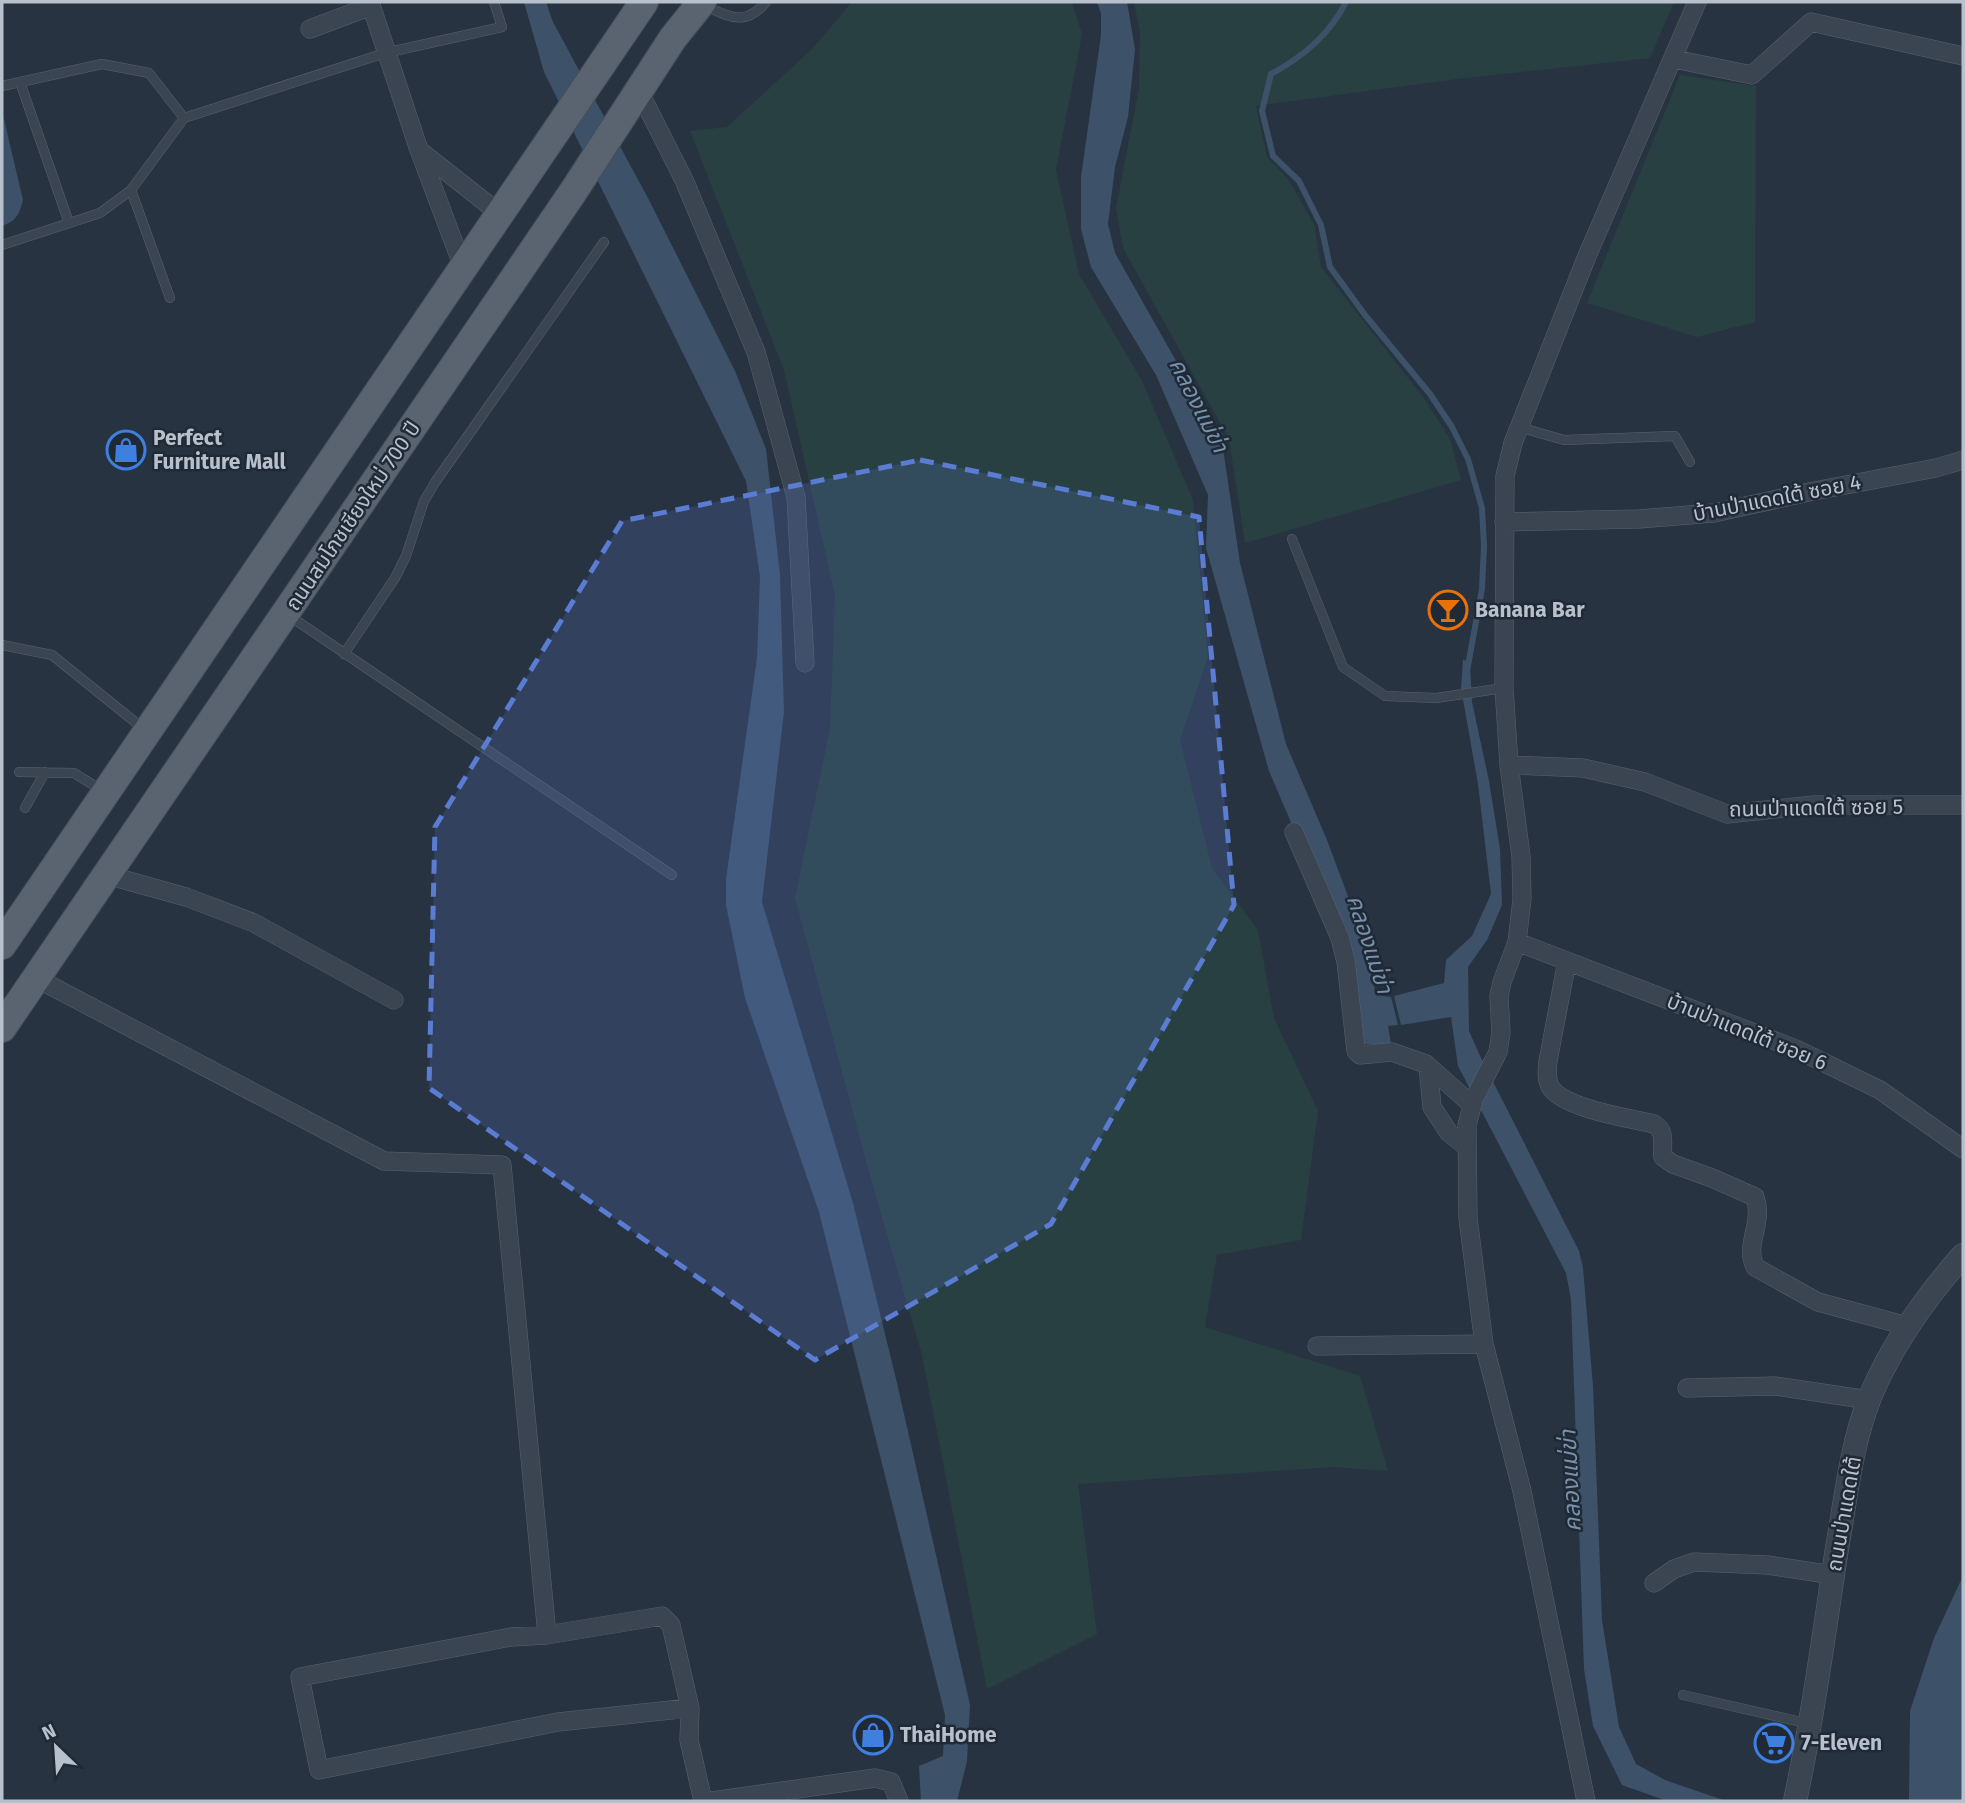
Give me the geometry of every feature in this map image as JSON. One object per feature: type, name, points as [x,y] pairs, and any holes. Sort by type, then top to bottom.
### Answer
[{"type":"main road","points":[[2,945],[644,2]]},
{"type":"main road","name":"ถนนสมโภชเชียงใหม่ 700 ปี","points":[[2,1028],[573,192],[673,38],[701,3]]},
{"type":"street","points":[[1587,1801],[1522,1490],[1484,1344],[1468,1218],[1467,1125],[1473,1102],[1498,1052],[1501,1033],[1499,996],[1521,922],[1522,877],[1508,765],[1504,688],[1504,522],[1508,459],[1587,256],[1697,2]]},
{"type":"street","points":[[310,29],[370,4],[419,150],[463,267]]},
{"type":"street","points":[[1674,59],[1752,75],[1811,22],[1963,56]]},
{"type":"street","points":[[639,91],[684,180],[756,352],[796,497],[805,663]]},
{"type":"street","points":[[419,150],[499,213]]},
{"type":"street","name":"บ้านป่าแดดใต้ ซอย 4","points":[[1504,522],[1639,519],[1714,513],[1936,468],[1963,460]]},
{"type":"street","name":"ถนนป่าแดดใต้ ซอย 5","points":[[1508,765],[1556,766],[1596,771],[1645,782],[1727,814],[1814,806],[1963,805]]},
{"type":"street","points":[[1294,832],[1340,938],[1346,962],[1356,1051],[1360,1055],[1392,1052],[1428,1066],[1473,1102]]},
{"type":"street","points":[[107,875],[186,897],[254,923],[394,1000]]},
{"type":"street","name":"บ้านป่าแดดใต้ ซอย 6","points":[[1517,942],[1796,1049],[1880,1090],[1963,1149]]},
{"type":"street","points":[[1567,961],[1548,1061],[1550,1087],[1561,1097],[1574,1103],[1661,1128],[1663,1157],[1673,1164],[1755,1198],[1759,1210],[1750,1257],[1755,1267],[1818,1302],[1907,1326]]},
{"type":"street","points":[[36,978],[384,1161],[502,1165],[547,1635]]},
{"type":"street","points":[[1428,1066],[1432,1107],[1449,1133],[1466,1146]]},
{"type":"street","name":"ถนนป่าแดดใต้","points":[[1795,1801],[1811,1724],[1849,1475],[1869,1400],[1907,1326],[1963,1255]]},
{"type":"street","points":[[1317,1346],[1484,1344]]},
{"type":"street","points":[[1688,1388],[1775,1385],[1869,1400]]},
{"type":"street","points":[[1654,1583],[1674,1569],[1694,1562],[1767,1565],[1833,1574]]},
{"type":"street","points":[[690,1708],[558,1722],[319,1770],[300,1677],[511,1637],[547,1635],[662,1615],[671,1625],[690,1708],[689,1740],[703,1801]]},
{"type":"street","points":[[712,1801],[875,1778],[891,1782],[899,1801]]},
{"type":"lane","points":[[2,245],[100,213],[131,190],[184,118],[385,53],[502,27],[494,2]]},
{"type":"lane","points":[[701,3],[736,19],[756,13],[765,2]]},
{"type":"lane","points":[[2,86],[102,64],[149,73],[184,118]]},
{"type":"lane","points":[[20,82],[69,223]]},
{"type":"lane","points":[[131,190],[170,298]]},
{"type":"lane","points":[[344,654],[395,578],[406,556],[424,501],[436,481],[604,242]]},
{"type":"lane","points":[[1519,427],[1564,440],[1675,436],[1690,462]]},
{"type":"lane","points":[[1292,539],[1343,667],[1385,696],[1436,698],[1504,688]]},
{"type":"lane","points":[[286,614],[672,875]]},
{"type":"lane","points":[[2,645],[52,655],[147,732]]},
{"type":"lane","points":[[19,772],[74,773],[105,793]]},
{"type":"lane","points":[[25,808],[45,772]]},
{"type":"lane","points":[[1683,1695],[1811,1724]]},
{"type":"highlighted area","points":[[920,460],[1199,517],[1234,905],[1051,1224],[815,1360],[429,1088],[435,827],[622,521]]},
{"type":"green space","points":[[852,2],[1072,2],[1082,34],[1056,170],[1079,274],[1142,381],[1193,500],[1208,657],[1180,740],[1212,868],[1258,930],[1274,1018],[1318,1111],[1301,1240],[1217,1255],[1205,1327],[1360,1376],[1388,1471],[1334,1467],[1078,1484],[1097,1634],[987,1689],[922,1355],[795,898],[830,728],[835,595],[784,370],[690,131],[727,127],[812,49]]},
{"type":"green space","points":[[1134,2],[1674,2],[1650,58],[1457,79],[1256,106],[1267,157],[1288,179],[1314,224],[1321,267],[1423,397],[1450,439],[1461,480],[1245,543],[1229,439],[1123,248],[1116,208],[1139,88],[1140,33]]},
{"type":"green space","points":[[1680,75],[1756,86],[1755,322],[1697,337],[1587,303]]},
{"type":"water","points":[[524,2],[546,2],[553,22],[649,200],[735,371],[766,449],[780,575],[784,712],[762,902],[853,1203],[970,1705],[967,1761],[957,1801],[921,1801],[919,1766],[943,1756],[945,1715],[819,1212],[745,998],[726,905],[726,879],[757,658],[760,577],[746,481],[544,72]]},
{"type":"water","name":"คลองแม่ข่า","points":[[1097,2],[1127,2],[1135,49],[1128,117],[1115,167],[1108,224],[1115,253],[1222,442],[1240,563],[1286,744],[1327,840],[1362,934],[1376,995],[1391,997],[1398,1025],[1388,1026],[1391,1044],[1357,1044],[1354,996],[1317,883],[1269,771],[1206,548],[1208,495],[1156,375],[1091,267],[1081,229],[1081,177],[1101,35],[1101,14]]},
{"type":"water","points":[[2,111],[23,200],[16,217],[2,226]]},
{"type":"water","points":[[1463,659],[1470,665],[1472,702],[1500,849],[1502,905],[1487,940],[1468,967],[1469,1031],[1579,1251],[1583,1268],[1593,1386],[1602,1620],[1619,1727],[1636,1764],[1665,1780],[1726,1801],[1667,1801],[1622,1785],[1593,1726],[1584,1669],[1571,1300],[1566,1273],[1458,1066],[1451,1017],[1401,1025],[1394,996],[1444,983],[1446,960],[1472,936],[1491,894],[1478,784],[1461,688]]},
{"type":"water","points":[[1963,1576],[1963,1801],[1909,1801],[1910,1711],[1934,1638]]},
{"type":"waterway","points":[[1346,2],[1315,44],[1271,74],[1262,111],[1273,156],[1299,181],[1321,225],[1330,267],[1365,315],[1430,394],[1452,427],[1468,459],[1482,508],[1484,546],[1482,589],[1467,671]]},
{"type":"place","name":"Perfect Furniture Mall","points":[[126,450]]},
{"type":"place","name":"Banana Bar","points":[[1448,610]]},
{"type":"place","name":"ThaiHome","points":[[873,1735]]},
{"type":"place","name":"7-Eleven","points":[[1774,1743]]}]
